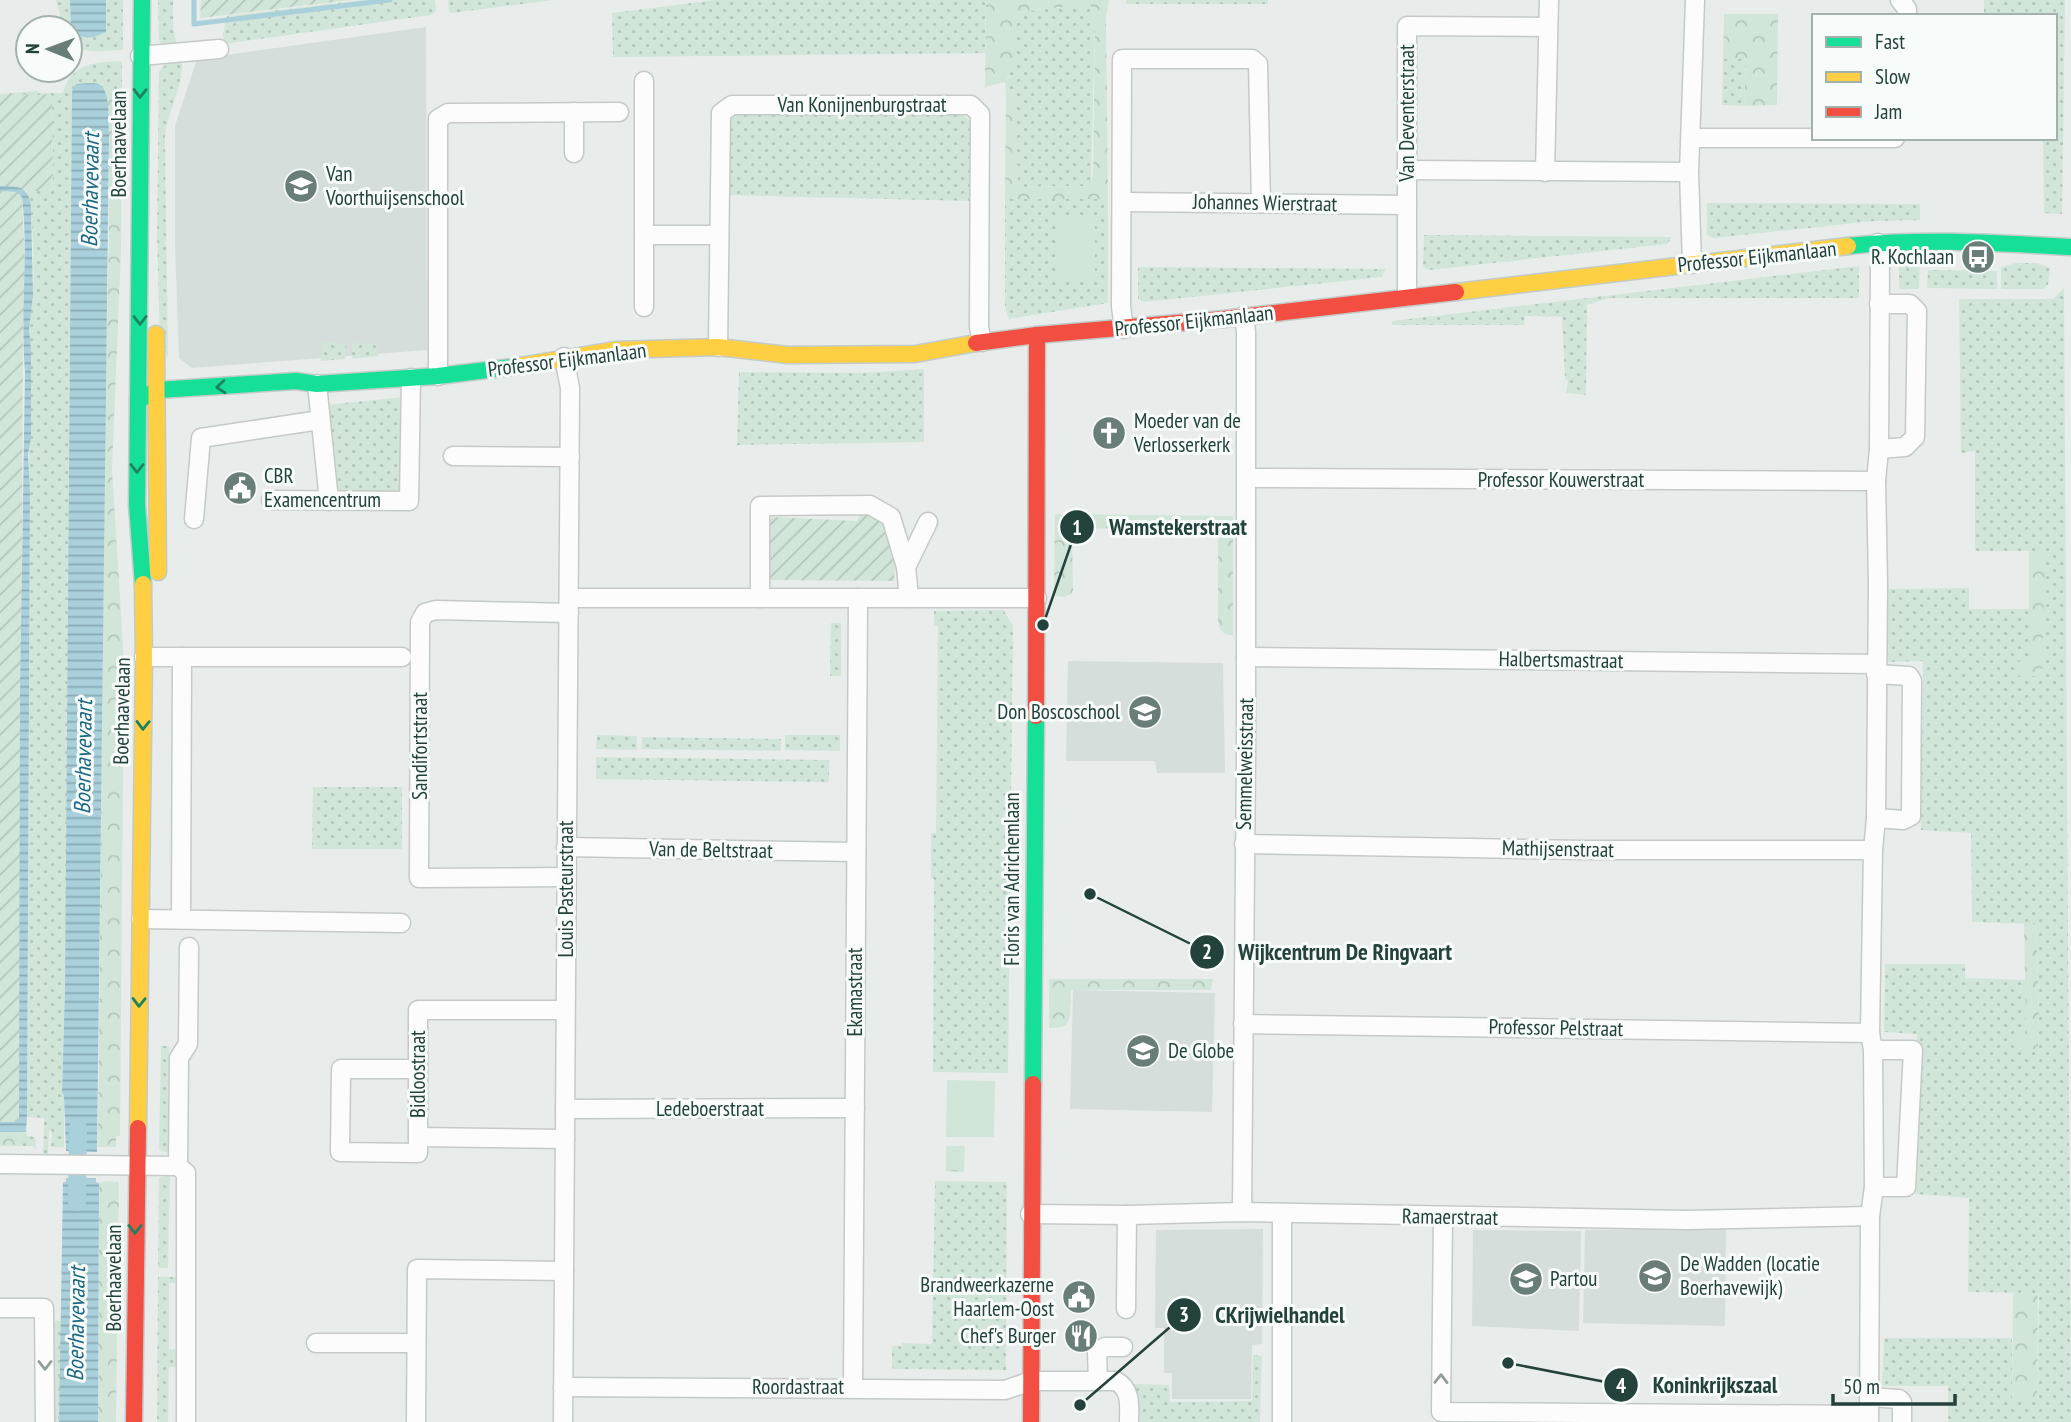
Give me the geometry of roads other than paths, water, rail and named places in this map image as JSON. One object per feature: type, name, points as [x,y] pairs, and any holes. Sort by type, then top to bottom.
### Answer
[{"type":"street","name":"Boerhaavelaan","points":[[142,0],[148,55],[155,263]]},
{"type":"street","name":"Boerhaavelaan","points":[[151,657],[137,505],[148,55],[153,0]]},
{"type":"street","points":[[1545,172],[1549,0]]},
{"type":"street","points":[[1692,264],[1689,172],[1695,0]]},
{"type":"street","name":"Van Deventerstraat","points":[[1407,298],[1408,26],[1548,27]]},
{"type":"street","points":[[148,55],[219,50]]},
{"type":"street","points":[[1124,329],[1121,306],[1122,59],[1252,59],[1258,64],[1261,203]]},
{"type":"street","points":[[644,81],[644,307]]},
{"type":"street","name":"Van Konijnenburgstraat","points":[[718,347],[721,113],[732,105],[971,106],[980,114],[979,327],[982,342]]},
{"type":"street","points":[[574,112],[574,153]]},
{"type":"street","points":[[438,376],[438,119],[448,113],[619,112]]},
{"type":"street","points":[[1692,138],[1812,139]]},
{"type":"street","points":[[1407,170],[1689,172]]},
{"type":"street","name":"Johannes Wierstraat","points":[[1123,202],[1406,205]]},
{"type":"street","points":[[644,235],[719,235]]},
{"type":"street","points":[[1869,1411],[1870,1216],[1874,1187],[1871,1041],[1877,669],[1876,481],[1879,449],[1878,243]]},
{"type":"street","name":"Professor Eijkmanlaan","points":[[138,400],[158,390],[438,376],[615,350],[718,347],[788,355],[915,354],[1037,335],[1244,316],[1878,243],[2004,243],[2071,247]]},
{"type":"street","points":[[1879,304],[1910,304],[1917,311],[1915,437],[1905,447],[1879,449]]},
{"type":"street","name":"Boerhaavelaan","points":[[134,1422],[142,1165],[151,657],[163,408],[158,390],[156,316]]},
{"type":"street","name":"Semmelweisstraat","points":[[1242,1212],[1247,478],[1244,316]]},
{"type":"street","name":"Floris van Adrichemlaan","points":[[1031,1422],[1030,1214],[1037,335]]},
{"type":"street","name":"Louis Pasteurstraat","points":[[563,1422],[570,457],[570,388],[564,357]]},
{"type":"street","points":[[271,500],[409,501],[411,378]]},
{"type":"street","points":[[317,384],[329,501]]},
{"type":"street","name":"Professor Eijkmanlaan","points":[[200,403],[297,392],[317,384]]},
{"type":"street","points":[[138,400],[163,408]]},
{"type":"street","points":[[194,519],[201,438],[320,420]]},
{"type":"street","points":[[453,456],[570,457]]},
{"type":"street","name":"Professor Kouwerstraat","points":[[1247,478],[1876,481]]},
{"type":"street","points":[[760,598],[760,506],[870,505],[891,517],[906,567],[909,597]]},
{"type":"street","points":[[906,567],[928,522]]},
{"type":"street","points":[[569,606],[760,598],[1037,598]]},
{"type":"street","name":"Ekamastraat","points":[[853,1387],[858,598]]},
{"type":"street","name":"Sandifortstraat","points":[[565,877],[419,878],[420,622],[425,613],[436,610],[569,606]]},
{"type":"street","points":[[151,657],[402,657]]},
{"type":"street","points":[[181,919],[182,657]]},
{"type":"street","name":"Halbertsmastraat","points":[[1246,657],[1877,669],[1909,676],[1912,681],[1911,816],[1903,820],[1875,818]]},
{"type":"street","name":"Mathijsenstraat","points":[[1244,844],[1584,850],[1873,850]]},
{"type":"street","name":"Van de Beltstraat","points":[[566,848],[856,852]]},
{"type":"street","points":[[147,919],[401,923]]},
{"type":"street","points":[[178,1166],[179,1058],[188,1044],[189,947]]},
{"type":"street","name":"Bidloostraat","points":[[565,1010],[418,1010],[418,1137],[565,1139]]},
{"type":"street","name":"Professor Pelstraat","points":[[1243,1024],[1871,1041],[1913,1050],[1906,1187],[1874,1187]]},
{"type":"street","points":[[418,1069],[341,1069],[340,1152],[418,1153],[418,1137]]},
{"type":"street","name":"Ledeboerstraat","points":[[565,1109],[855,1108]]},
{"type":"street","points":[[0,1164],[178,1166],[186,1172],[186,1422]]},
{"type":"street","name":"Boerhaavelaan","points":[[142,1165],[148,1422]]},
{"type":"street","name":"Ramaerstraat","points":[[1030,1214],[1242,1212],[1727,1220],[1870,1216]]},
{"type":"street","points":[[1282,1213],[1282,1422]]},
{"type":"street","points":[[1126,1308],[1127,1215]]},
{"type":"street","points":[[1443,1217],[1441,1412],[1869,1411],[1899,1399],[1902,1402],[1902,1422]]},
{"type":"street","points":[[416,1422],[417,1269],[564,1271]]},
{"type":"street","points":[[0,1308],[44,1308],[45,1422]]},
{"type":"street","points":[[316,1343],[416,1343]]},
{"type":"street","points":[[1123,1347],[1105,1347],[1097,1352],[1098,1381],[1116,1381],[1122,1385],[1129,1395],[1129,1422]]},
{"type":"street","name":"Roordastraat","points":[[563,1387],[1005,1390],[1031,1381],[1098,1381]]},
{"type":"water","points":[[70,0],[106,0],[106,32],[84,37],[84,14],[70,14]]},
{"type":"water","points":[[77,84],[95,84],[104,88],[109,135],[97,1152],[66,1151],[62,1092],[73,87]]},
{"type":"water","points":[[0,186],[12,186],[25,191],[31,207],[33,296],[29,329],[31,438],[28,454],[27,1117],[26,1129],[23,1132],[0,1132],[0,1122],[16,1122],[19,1119],[25,241],[22,197],[17,192],[0,191]]},
{"type":"water","points":[[66,1178],[96,1178],[99,1183],[98,1422],[59,1422],[63,1182],[66,1182]]},
{"type":"waterway","points":[[194,0],[194,24],[390,0]]},
{"type":"waterway","name":"Boerhavevaart","points":[[77,1202],[78,1128]]},
{"type":"place","name":"Van Voorthuijsenschool","points":[[301,186]]},
{"type":"place","name":"R. Kochlaan","points":[[1978,257]]},
{"type":"place","name":"Moeder van de Verlosserkerk","points":[[1109,433]]},
{"type":"place","name":"CBR Examencentrum","points":[[240,488]]},
{"type":"place","name":"Wamstekerstraat","points":[[1043,625]]},
{"type":"place","name":"Don Boscoschool","points":[[1145,712]]},
{"type":"place","name":"Wijkcentrum De Ringvaart","points":[[1090,894]]},
{"type":"place","name":"De Globe","points":[[1143,1051]]},
{"type":"place","name":"De Wadden (locatie Boerhavewijk)","points":[[1655,1276]]},
{"type":"place","name":"Partou","points":[[1526,1279]]},
{"type":"place","name":"Brandweerkazerne Haarlem-Oost","points":[[1079,1297]]},
{"type":"place","name":"Chef's Burger","points":[[1081,1336]]},
{"type":"place","name":"Koninkrijkszaal","points":[[1508,1363]]},
{"type":"place","name":"CKrijwielhandel","points":[[1080,1405]]}]
